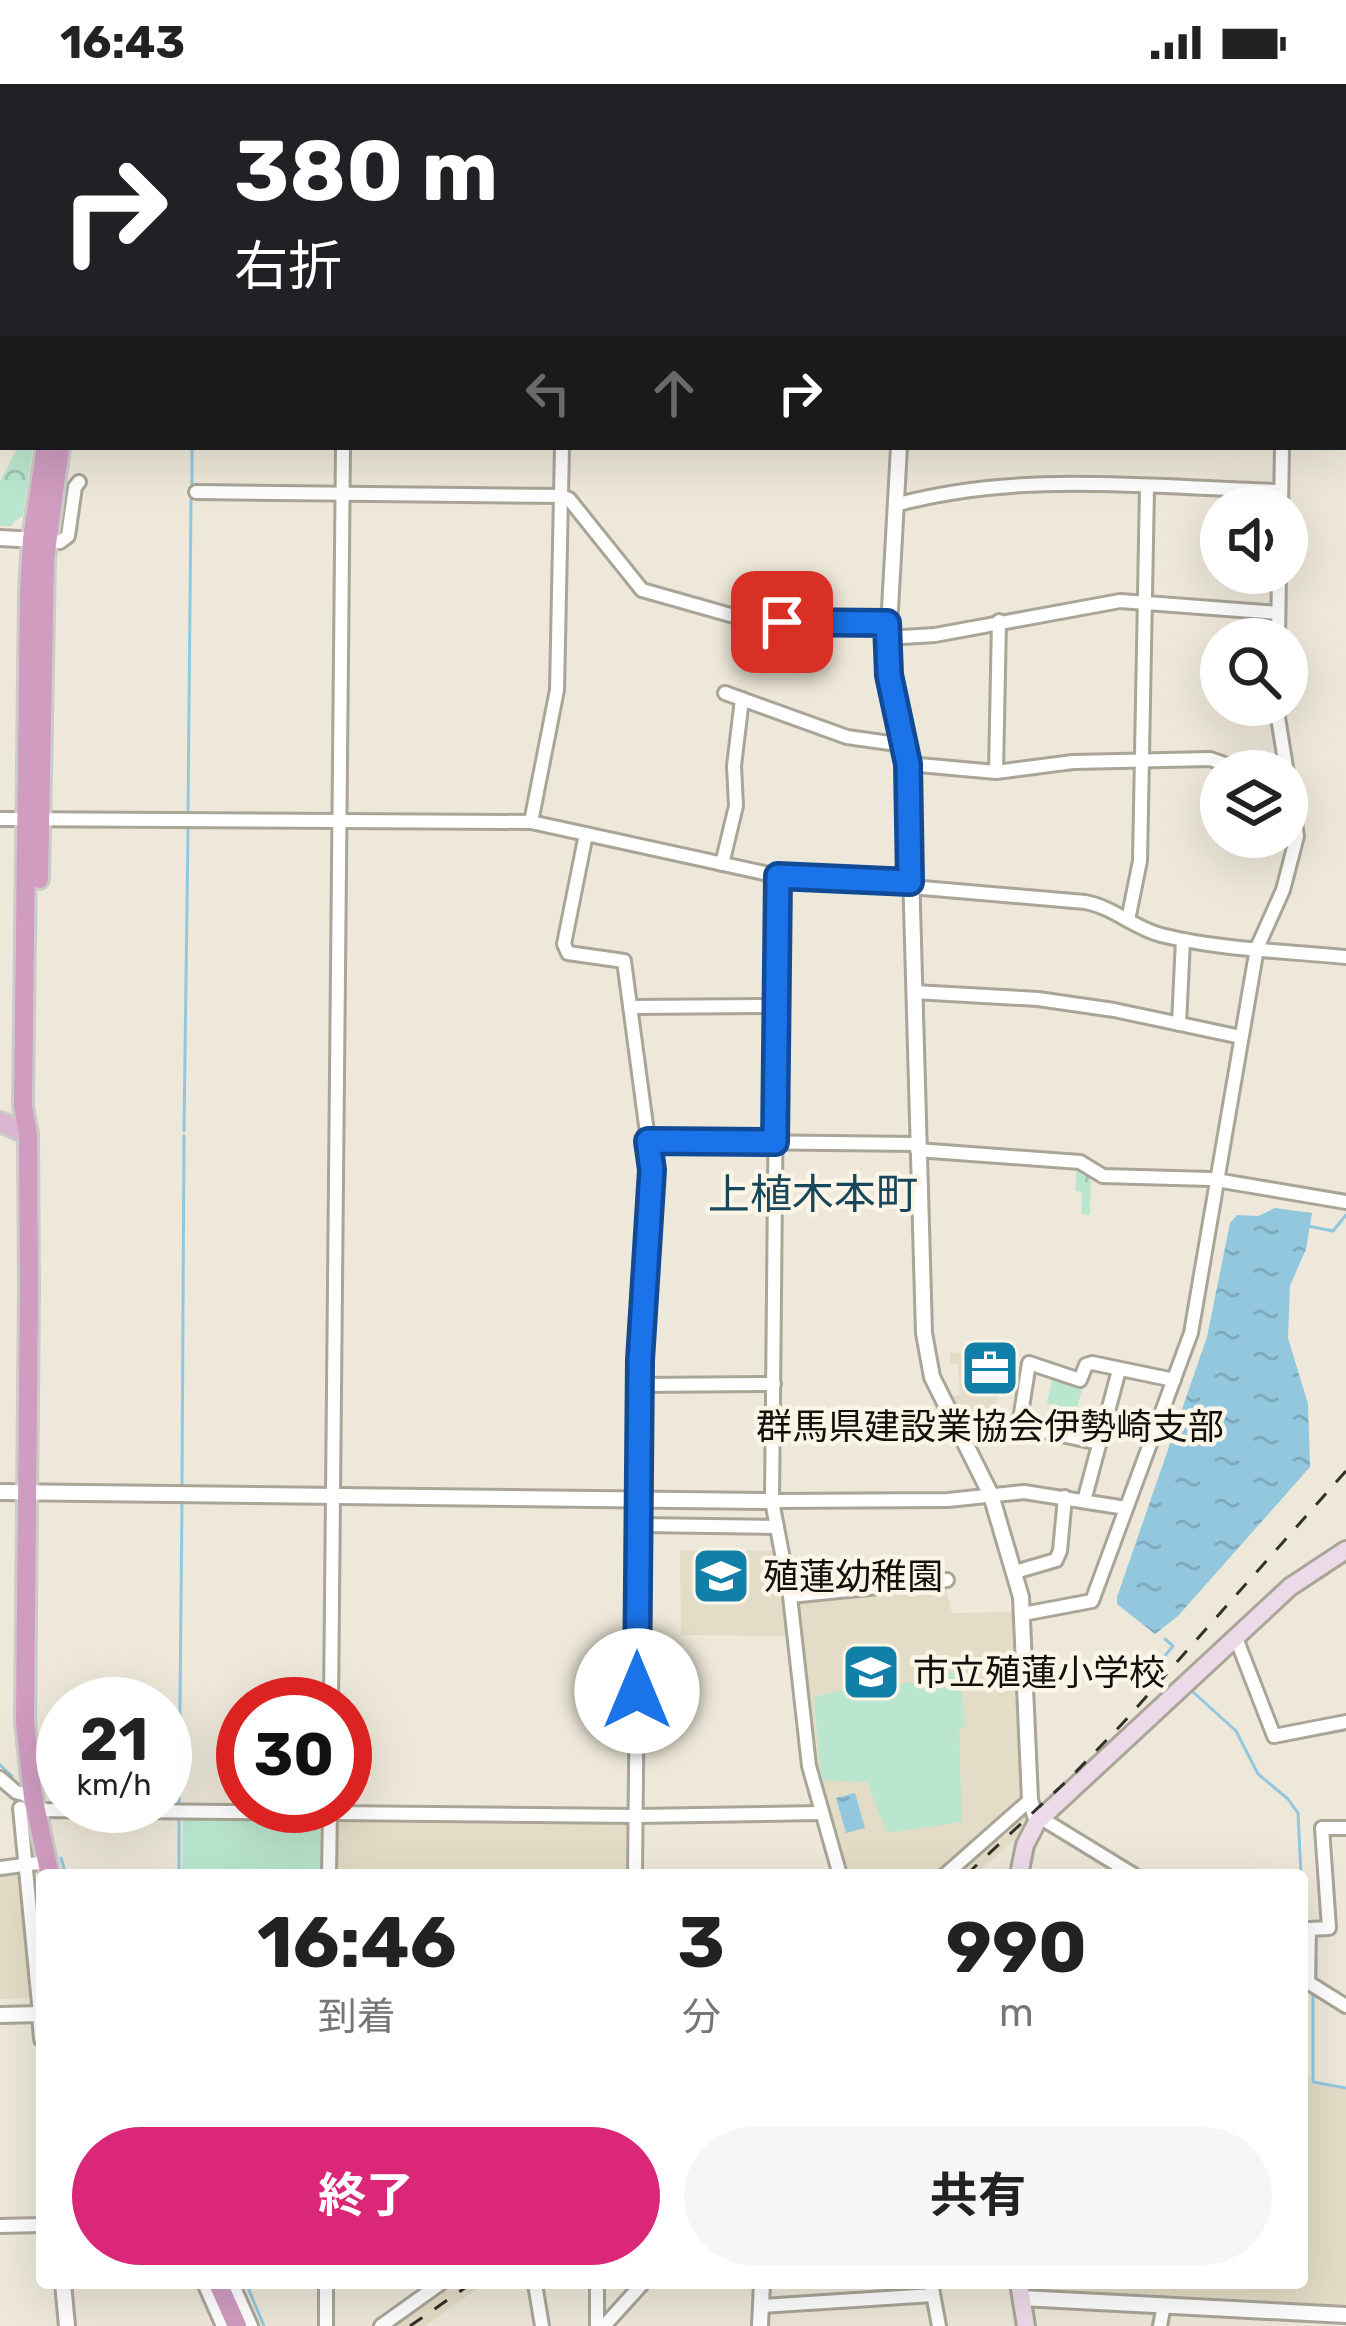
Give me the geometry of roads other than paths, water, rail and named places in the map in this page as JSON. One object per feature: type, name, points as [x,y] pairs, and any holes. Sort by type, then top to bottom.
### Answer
[{"type":"highway","points":[[41,1867],[29,1805],[24,1692],[28,1134],[23,1106],[39,540],[46,450]]},
{"type":"highway","points":[[39,540],[59,450]]},
{"type":"highway","points":[[225,2289],[236,2326]]},
{"type":"main road","points":[[0,1121],[28,1134]]},
{"type":"main road","points":[[0,1136],[28,1134]]},
{"type":"main road","points":[[1020,1869],[1025,1845],[1039,1820],[1301,1578],[1346,1550]]},
{"type":"main road","points":[[1020,2291],[1026,2326]]},
{"type":"street","points":[[331,1677],[344,450]]},
{"type":"street","points":[[532,822],[557,690],[562,450]]},
{"type":"street","points":[[899,450],[887,630],[889,675],[908,764],[924,1333],[932,1378],[991,1496],[1015,1572],[1023,1614],[1030,1800],[1039,1820],[1123,1869]]},
{"type":"street","points":[[1281,486],[1282,450]]},
{"type":"street","points":[[0,538],[60,542],[68,536],[75,487],[80,482]]},
{"type":"street","points":[[895,505],[998,484],[1112,483],[1200,489]]},
{"type":"street","points":[[1129,920],[1140,861],[1147,488]]},
{"type":"street","points":[[196,492],[562,496],[642,590],[741,618],[935,635],[1120,601],[1278,613]]},
{"type":"street","points":[[1278,618],[1279,594]]},
{"type":"street","points":[[996,772],[999,621]]},
{"type":"street","points":[[725,693],[848,737],[904,745]]},
{"type":"street","points":[[722,864],[736,806],[734,766],[742,699]]},
{"type":"street","points":[[908,764],[996,772],[1073,762],[1200,759]]},
{"type":"street","points":[[0,819],[532,822],[778,876],[1085,902],[1183,940],[1346,958]]},
{"type":"street","points":[[586,834],[564,944],[568,953],[624,961],[652,1170],[640,1385],[634,1869]]},
{"type":"street","points":[[1023,1614],[1092,1601],[1174,1381],[1191,1333],[1257,948],[1283,890],[1291,858]]},
{"type":"street","points":[[778,876],[772,1501],[790,1595],[809,1766],[838,1869]]},
{"type":"street","points":[[1179,1024],[1183,940]]},
{"type":"street","points":[[914,992],[1038,999],[1241,1037]]},
{"type":"street","points":[[630,1007],[777,1006]]},
{"type":"street","points":[[648,1141],[917,1147],[1080,1162],[1103,1176],[1218,1181],[1346,1202]]},
{"type":"street","points":[[1019,1426],[1029,1363],[1080,1380],[1086,1365],[1092,1363],[1174,1381]]},
{"type":"street","points":[[1084,1501],[1119,1370]]},
{"type":"street","points":[[640,1385],[774,1384]]},
{"type":"street","points":[[956,1427],[1019,1426],[1099,1443]]},
{"type":"street","points":[[0,1492],[639,1501],[948,1500],[1024,1492],[1126,1508]]},
{"type":"street","points":[[1015,1572],[1056,1560],[1065,1497]]},
{"type":"street","points":[[639,1526],[777,1527]]},
{"type":"street","points":[[790,1595],[947,1580]]},
{"type":"street","points":[[1236,1638],[1274,1736],[1346,1722]]},
{"type":"street","points":[[0,1778],[29,1805],[216,1807]]},
{"type":"street","points":[[951,1869],[1030,1800]]},
{"type":"street","points":[[372,1810],[636,1816],[822,1813]]},
{"type":"street","points":[[1329,1928],[1322,1828],[1346,1828]]},
{"type":"street","points":[[329,1869],[330,1833]]},
{"type":"street","points":[[0,1868],[41,1867]]},
{"type":"street","points":[[1308,1942],[1309,1929],[1346,1928]]},
{"type":"street","points":[[1308,1982],[1346,2006]]},
{"type":"street","points":[[0,2015],[36,2014]]},
{"type":"street","points":[[0,2226],[36,2225]]},
{"type":"street","points":[[64,2289],[67,2326]]},
{"type":"street","points":[[207,2289],[223,2326]]},
{"type":"street","points":[[226,2289],[250,2326]]},
{"type":"street","points":[[326,2289],[326,2326]]},
{"type":"street","points":[[381,2326],[433,2289]]},
{"type":"street","points":[[536,2289],[542,2326]]},
{"type":"street","points":[[597,2289],[600,2326]]},
{"type":"street","points":[[600,2326],[637,2289]]},
{"type":"street","points":[[760,2326],[761,2289]]},
{"type":"street","points":[[832,2302],[833,2289]]},
{"type":"street","points":[[760,2306],[932,2289],[939,2326]]},
{"type":"street","points":[[1020,2291],[1346,2315]]},
{"type":"street","points":[[1160,2326],[1164,2305]]},
{"type":"water","points":[[1275,1208],[1312,1213],[1306,1249],[1290,1286],[1288,1338],[1308,1404],[1310,1467],[1178,1616],[1155,1634],[1117,1604],[1117,1597],[1207,1337],[1230,1223],[1237,1215],[1258,1216]]},
{"type":"water","points":[[855,1793],[865,1828],[846,1833],[836,1798]]},
{"type":"waterway","points":[[192,450],[192,484]]},
{"type":"waterway","points":[[188,813],[191,500]]},
{"type":"waterway","points":[[184,1131],[188,830]]},
{"type":"waterway","points":[[182,1485],[184,1136]]},
{"type":"waterway","points":[[1308,1226],[1333,1231],[1346,1215]]},
{"type":"waterway","points":[[180,1677],[182,1503]]},
{"type":"waterway","points":[[1165,1639],[1173,1646],[1159,1663],[1165,1669]]},
{"type":"waterway","points":[[1192,1691],[1236,1731],[1258,1774],[1298,1813],[1301,1869]]},
{"type":"waterway","points":[[0,1765],[12,1776]]},
{"type":"waterway","points":[[179,1833],[179,1869]]},
{"type":"waterway","points":[[61,1858],[64,1869]]},
{"type":"waterway","points":[[1316,1958],[1316,1979]]},
{"type":"waterway","points":[[1313,1995],[1313,2082],[1346,2088]]},
{"type":"waterway","points":[[249,2289],[264,2326]]},
{"type":"railway","points":[[972,1869],[1122,1724],[1346,1471]]},
{"type":"railway","points":[[410,2326],[463,2289]]},
{"type":"place","name":"群馬県建設業協会伊勢崎支部","points":[[990,1368]]},
{"type":"place","name":"殖蓮幼稚園","points":[[721,1576]]},
{"type":"place","name":"市立殖蓮小学校","points":[[871,1672]]},
{"type":"district","name":"上植木本町","points":[[813,1194]]}]
